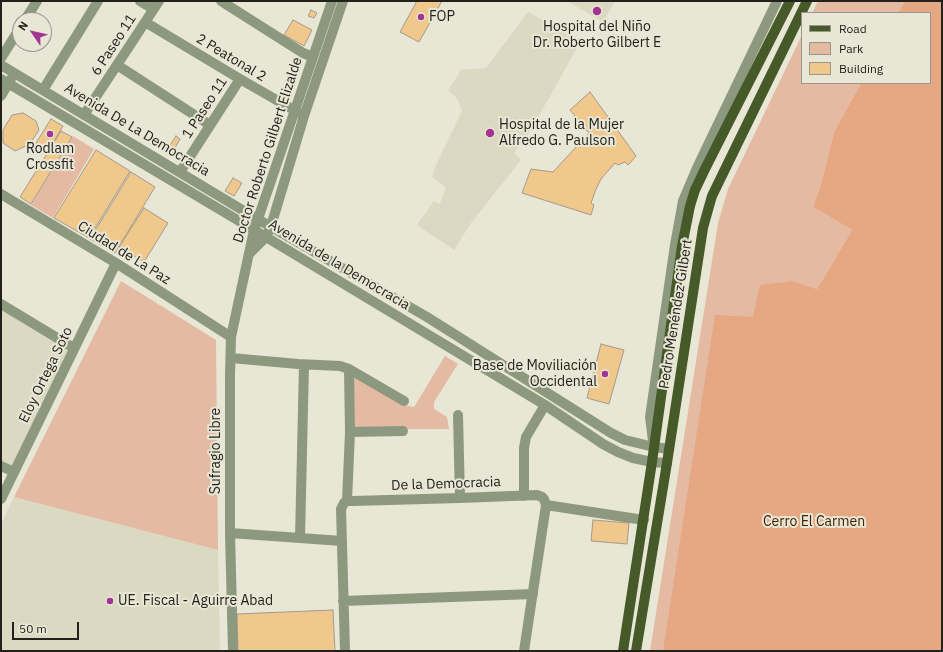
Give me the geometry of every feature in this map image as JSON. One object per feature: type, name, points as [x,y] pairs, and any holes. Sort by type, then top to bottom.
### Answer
[{"type":"main road","points":[[779,22],[783,1]]},
{"type":"main road","name":"Pedro Menéndez Gilbert","points":[[623,651],[644,520],[684,232],[690,206],[704,171],[790,1]]},
{"type":"main road","name":"Pedro Menéndez Gilbert","points":[[802,12],[807,1]]},
{"type":"main road","name":"Pedro Menéndez Gilbert","points":[[636,651],[667,463],[703,228],[715,191],[801,13]]},
{"type":"main road","points":[[687,193],[704,171]]},
{"type":"street","points":[[30,12],[37,1]]},
{"type":"street","points":[[43,90],[98,1]]},
{"type":"street","points":[[140,1],[156,5]]},
{"type":"street","points":[[221,1],[303,53],[312,57]]},
{"type":"street","name":"Doctor Roberto Gilbert Elizalde","points":[[249,254],[266,237],[271,226],[304,116],[343,1]]},
{"type":"street","name":"Pedro Menéndez Gilbert","points":[[654,447],[650,417],[683,201],[697,168],[778,1]]},
{"type":"street","name":"Doctor Roberto Gilbert Elizalde","points":[[249,254],[254,230],[329,2]]},
{"type":"street","name":"6 Paseo 11","points":[[84,115],[156,5]]},
{"type":"street","name":"2 Peatonal 2","points":[[145,22],[304,116]]},
{"type":"street","points":[[1,58],[12,41]]},
{"type":"street","name":"Avenida De La Democracia","points":[[1,65],[258,219]]},
{"type":"street","points":[[117,65],[210,125]]},
{"type":"street","points":[[1,96],[5,81],[15,74]]},
{"type":"street","name":"1 Paseo 11","points":[[180,172],[240,79]]},
{"type":"street","name":"Avenida de la Democracia","points":[[5,81],[545,406],[613,450],[633,458],[667,463]]},
{"type":"street","name":"Ciudad de La Paz","points":[[1,194],[116,263],[231,337]]},
{"type":"street","name":"Avenida de la Democracia","points":[[258,219],[427,318],[611,433],[626,440],[669,449]]},
{"type":"street","name":"Sufragio Libre","points":[[232,651],[230,533],[231,337],[249,254]]},
{"type":"street","name":"Eloy Ortega Soto","points":[[1,499],[116,263]]},
{"type":"street","points":[[1,304],[74,348]]},
{"type":"street","points":[[231,358],[304,365],[340,366],[349,369],[404,401]]},
{"type":"street","points":[[300,538],[304,365]]},
{"type":"street","points":[[345,651],[341,509],[343,504],[347,501],[350,432],[349,369]]},
{"type":"street","points":[[524,496],[524,448],[526,437],[545,406]]},
{"type":"street","points":[[458,415],[460,498]]},
{"type":"street","points":[[350,432],[403,431]]},
{"type":"street","points":[[1,466],[14,472]]},
{"type":"street","name":"De la Democracia","points":[[347,501],[540,496],[544,499],[546,505]]},
{"type":"street","points":[[524,651],[546,505],[644,520]]},
{"type":"street","points":[[230,533],[342,541]]},
{"type":"street","points":[[343,601],[533,594]]},
{"type":"shaded area","name":"Hospital del Niño Dr. Roberto Gilbert E","points":[[567,1],[615,1],[603,22]]},
{"type":"shaded area","name":"Hospital de la Mujer Alfredo G. Paulson","points":[[528,12],[581,41],[528,135],[514,153],[521,160],[471,223],[454,250],[417,225],[434,201],[440,204],[446,187],[432,177],[436,165],[462,111],[457,98],[448,91],[461,70],[486,68]]},
{"type":"shaded area","points":[[1,305],[74,348],[15,468],[1,461]]},
{"type":"shaded area","name":"UE. Fiscal - Aguirre Abad","points":[[14,497],[218,550],[220,651],[1,651],[1,524]]},
{"type":"green space","points":[[818,1],[905,1],[899,12],[812,12]]},
{"type":"green space","name":"Cerro El Carmen","points":[[905,1],[942,1],[942,651],[663,651],[715,315],[753,317],[760,285],[793,281],[817,289],[852,230],[813,207],[821,184],[834,132],[860,84],[931,84],[931,12],[899,12]]},
{"type":"green space","points":[[801,37],[801,84],[860,84],[834,132],[821,184],[813,207],[852,230],[817,289],[793,281],[753,317],[663,651],[650,651],[718,223],[728,189]]},
{"type":"green space","points":[[73,136],[94,149],[53,218],[31,205]]},
{"type":"green space","points":[[121,281],[216,340],[218,550],[14,497]]},
{"type":"green space","points":[[445,356],[458,364],[434,402],[434,409],[447,417],[449,429],[354,429],[354,374],[404,405],[414,407]]},
{"type":"building","name":"FOP","points":[[417,1],[442,1],[419,42],[400,32]]},
{"type":"building","points":[[311,10],[317,13],[314,18],[308,16]]},
{"type":"building","points":[[293,20],[312,30],[304,46],[284,35]]},
{"type":"building","points":[[288,76],[294,79],[291,86],[285,83]]},
{"type":"building","points":[[590,92],[636,156],[628,165],[625,162],[618,165],[615,163],[601,179],[591,203],[594,205],[591,215],[522,193],[531,169],[553,172],[589,133],[570,110]]},
{"type":"building","points":[[23,113],[36,121],[39,130],[30,144],[15,151],[3,143],[3,130],[12,115]]},
{"type":"building","name":"Rodlam Crossfit","points":[[51,119],[63,126],[49,150],[36,143]]},
{"type":"building","points":[[61,131],[72,137],[31,204],[20,197]]},
{"type":"building","points":[[176,136],[180,139],[172,153],[167,150]]},
{"type":"building","points":[[96,150],[130,171],[89,238],[54,218]]},
{"type":"building","points":[[131,172],[155,187],[115,253],[90,239]]},
{"type":"building","points":[[233,178],[242,183],[234,196],[225,191]]},
{"type":"building","points":[[144,208],[168,223],[144,262],[119,247]]},
{"type":"building","name":"Base de Moviliación Occidental","points":[[601,344],[624,350],[609,404],[587,398]]},
{"type":"building","points":[[593,520],[629,523],[627,544],[591,541]]},
{"type":"building","points":[[333,610],[335,651],[238,651],[237,614]]},
{"type":"place","name":"Hospital del Niño Dr. Roberto Gilbert E","points":[[597,11]]},
{"type":"place","name":"FOP","points":[[421,17]]},
{"type":"place","name":"Hospital de la Mujer Alfredo G. Paulson","points":[[490,133]]},
{"type":"place","name":"Rodlam Crossfit","points":[[50,134]]},
{"type":"place","name":"Base de Moviliación Occidental","points":[[605,374]]},
{"type":"place","name":"UE. Fiscal - Aguirre Abad","points":[[110,601]]}]
